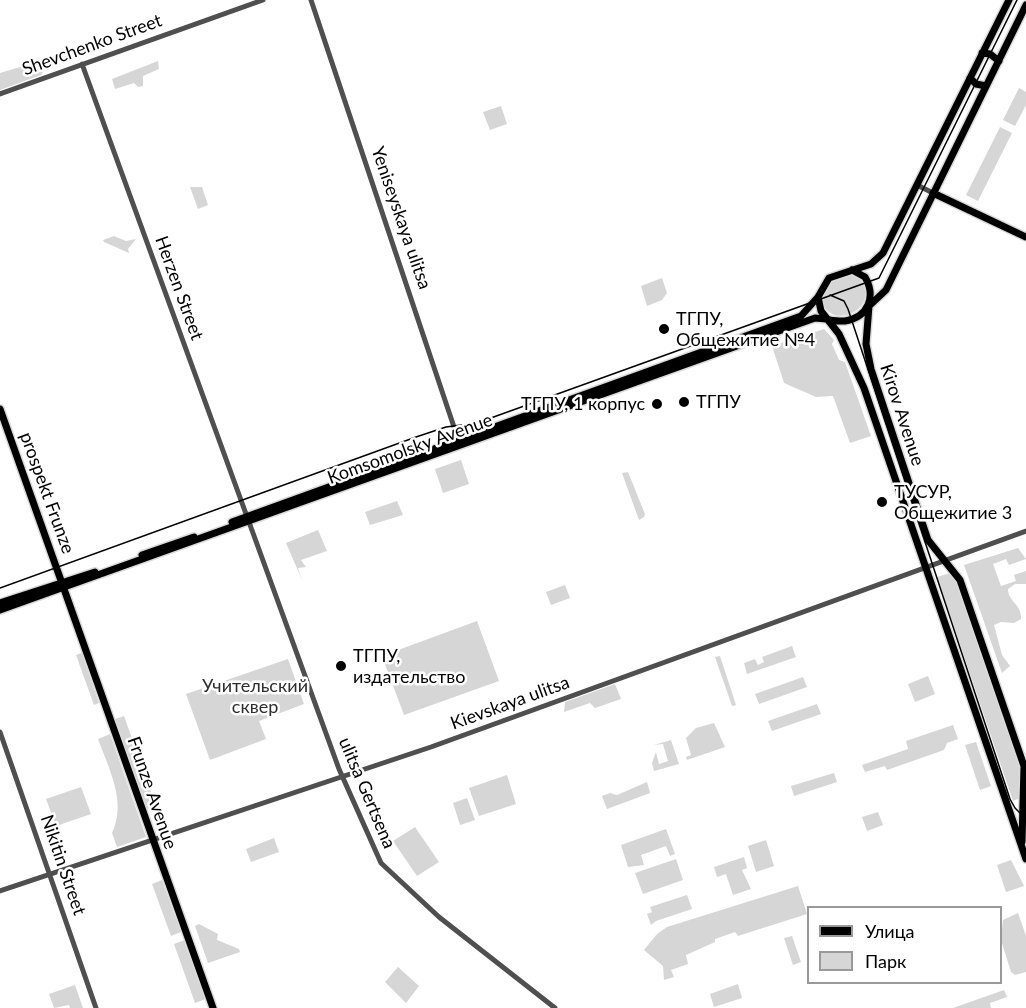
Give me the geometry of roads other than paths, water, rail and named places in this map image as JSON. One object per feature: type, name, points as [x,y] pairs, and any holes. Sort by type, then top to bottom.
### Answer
[{"type":"main road","points":[[1009,0],[878,259],[829,278],[818,299],[821,311],[829,319],[840,321],[854,318],[886,290],[1026,5]]},
{"type":"main road","points":[[982,53],[993,55],[999,61]]},
{"type":"main road","points":[[970,78],[976,84],[986,86]]},
{"type":"main road","points":[[933,193],[1026,237]]},
{"type":"main road","points":[[852,270],[861,273],[867,280],[871,294],[869,306]]},
{"type":"main road","name":"Komsomolsky Avenue","points":[[460,443],[801,316],[818,299]]},
{"type":"main road","name":"Kirov Avenue","points":[[869,306],[866,344],[871,369],[928,540],[960,580],[1024,766],[1022,848]]},
{"type":"main road","name":"Komsomolsky Avenue","points":[[0,610],[460,443],[815,318],[829,319]]},
{"type":"main road","name":"Kirov Avenue","points":[[829,319],[839,334],[862,382],[1026,859]]},
{"type":"main road","name":"prospekt Frunze","points":[[0,409],[64,585]]},
{"type":"main road","name":"Komsomolsky Avenue","points":[[0,603],[64,585]]},
{"type":"main road","name":"Frunze Avenue","points":[[64,585],[152,841],[213,1008]]},
{"type":"main road","points":[[1006,806],[1013,811],[1023,809]]},
{"type":"street","name":"Shevchenko Street","points":[[0,94],[263,0]]},
{"type":"street","name":"Yeniseyskaya ulitsa","points":[[311,0],[460,443]]},
{"type":"street","name":"Herzen Street","points":[[82,64],[248,519]]},
{"type":"street","points":[[917,185],[933,193]]},
{"type":"street","name":"ulitsa Gertsena","points":[[248,519],[342,777],[381,863],[439,917],[555,1008]]},
{"type":"street","name":"Kievskaya ulitsa","points":[[0,891],[342,777],[534,710],[1026,531]]},
{"type":"street","name":"Nikitin Street","points":[[0,732],[96,1008]]},
{"type":"tram line","points":[[0,588],[416,437],[446,427],[477,423],[879,278],[1017,0]]},
{"type":"tram line","points":[[830,295],[844,301],[848,309],[1010,799],[1026,819]]},
{"type":"place","name":"ТГПУ, Общежитие №4","points":[[664,329]]},
{"type":"place","name":"ТГПУ","points":[[684,402]]},
{"type":"place","name":"ТГПУ, 1 корпус","points":[[657,404]]},
{"type":"place","name":"ТУСУР, Общежитие 3","points":[[882,502]]},
{"type":"place","name":"ТГПУ, издательство","points":[[341,666]]},
{"type":"park label","name":"Учительский сквер","points":[[255,696]]}]
